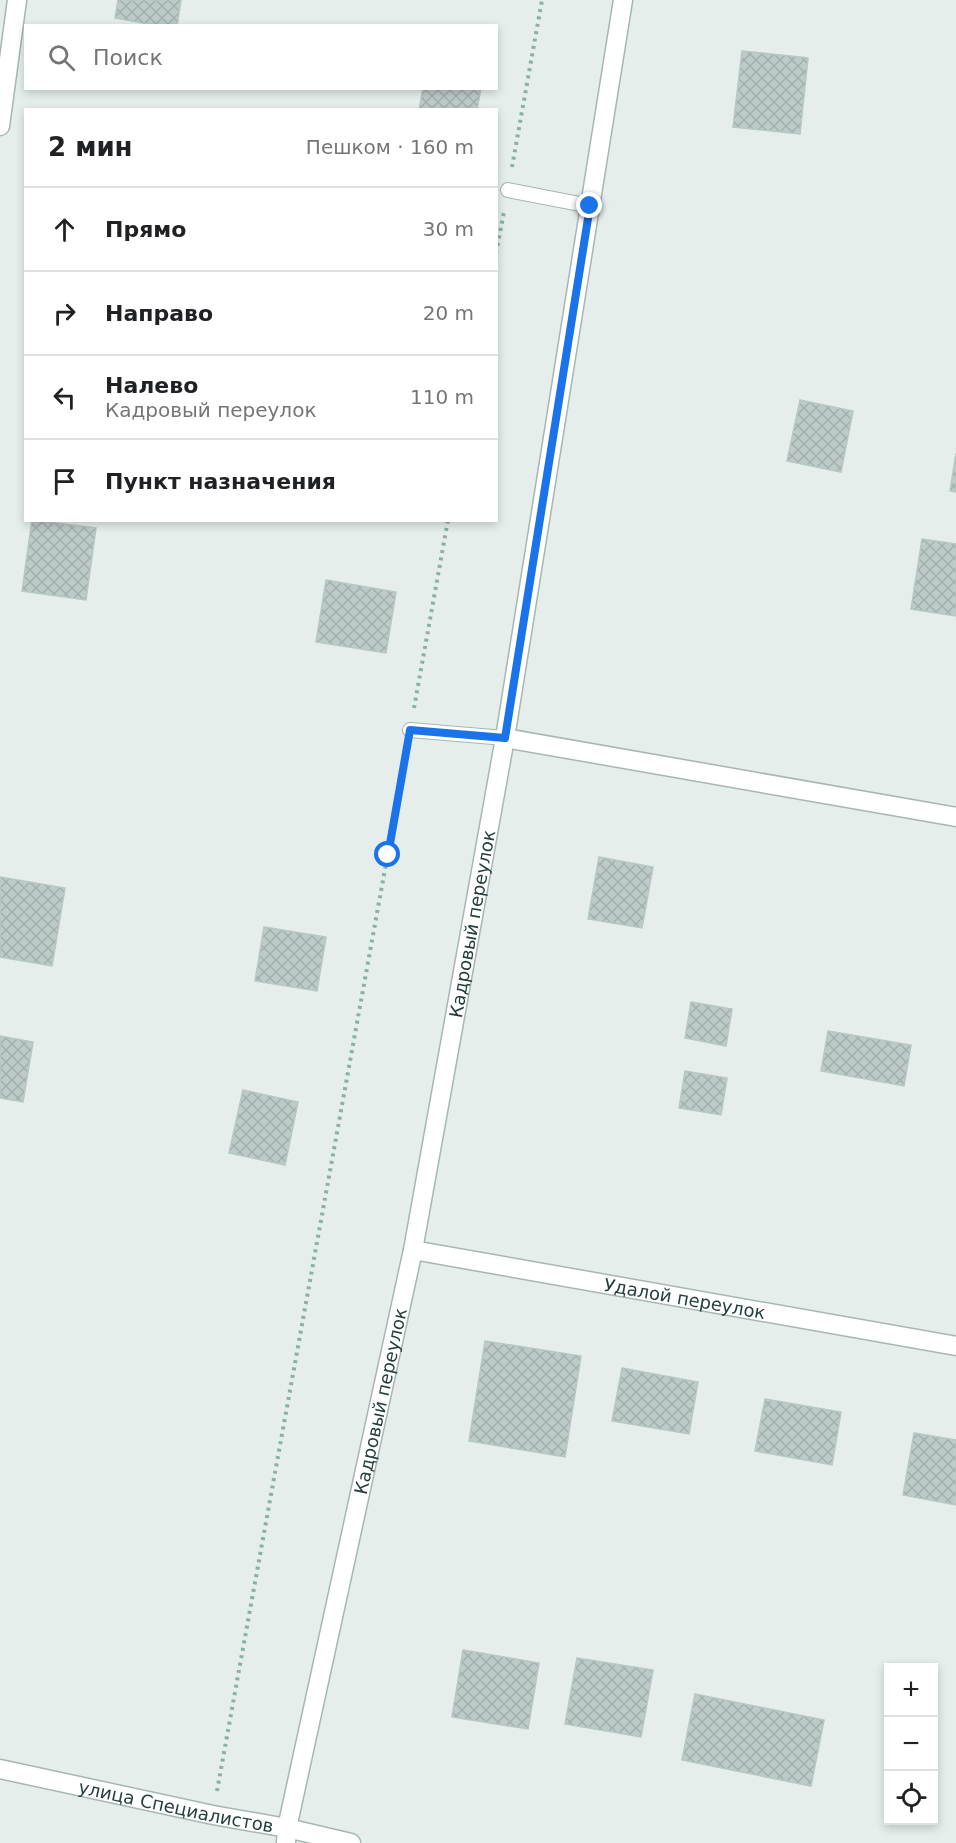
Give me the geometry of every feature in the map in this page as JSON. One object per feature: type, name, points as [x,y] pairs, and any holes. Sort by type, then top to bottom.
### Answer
[{"type":"street","points":[[0,126],[17,0]]},
{"type":"street","name":"Кадровый переулок","points":[[287,1836],[413,1250],[505,738],[623,0]]},
{"type":"street","points":[[505,738],[956,817]]},
{"type":"street","name":"Удалой переулок","points":[[413,1250],[956,1346]]},
{"type":"street","name":"улица Специалистов","points":[[0,1768],[213,1815],[287,1836],[351,1843]]},
{"type":"lane","points":[[508,190],[590,206]]},
{"type":"lane","points":[[410,730],[505,738]]},
{"type":"path","points":[[498,242],[542,0]]},
{"type":"path","points":[[213,1815],[448,522]]},
{"type":"building","points":[[118,0],[181,0],[177,24],[148,24],[115,18]]},
{"type":"building","points":[[742,51],[808,58],[800,134],[733,127]]},
{"type":"building","points":[[423,90],[481,90],[477,108],[419,108]]},
{"type":"building","points":[[800,400],[853,411],[841,472],[787,461]]},
{"type":"building","points":[[956,453],[956,492],[950,491]]},
{"type":"building","points":[[32,522],[96,528],[86,600],[22,591]]},
{"type":"building","points":[[922,539],[956,544],[956,616],[911,609]]},
{"type":"building","points":[[326,580],[396,592],[386,653],[316,642]]},
{"type":"building","points":[[599,857],[653,867],[642,928],[588,919]]},
{"type":"building","points":[[0,877],[65,888],[52,966],[0,957]]},
{"type":"building","points":[[264,927],[326,937],[317,991],[255,981]]},
{"type":"building","points":[[691,1002],[732,1009],[726,1046],[685,1038]]},
{"type":"building","points":[[828,1031],[911,1045],[904,1086],[821,1071]]},
{"type":"building","points":[[0,1036],[33,1042],[23,1102],[0,1098]]},
{"type":"building","points":[[685,1071],[727,1078],[721,1115],[679,1108]]},
{"type":"building","points":[[243,1090],[298,1102],[285,1165],[229,1153]]},
{"type":"building","points":[[485,1341],[581,1356],[565,1457],[469,1441]]},
{"type":"building","points":[[622,1368],[698,1382],[689,1434],[612,1421]]},
{"type":"building","points":[[765,1399],[841,1412],[832,1465],[755,1451]]},
{"type":"building","points":[[914,1433],[956,1440],[956,1505],[903,1495]]},
{"type":"building","points":[[463,1650],[539,1663],[528,1729],[452,1717]]},
{"type":"building","points":[[577,1658],[653,1670],[641,1737],[565,1724]]},
{"type":"building","points":[[695,1694],[824,1720],[811,1786],[682,1760]]},
{"type":"route","points":[[388,855],[410,730],[505,738],[590,206]]}]
